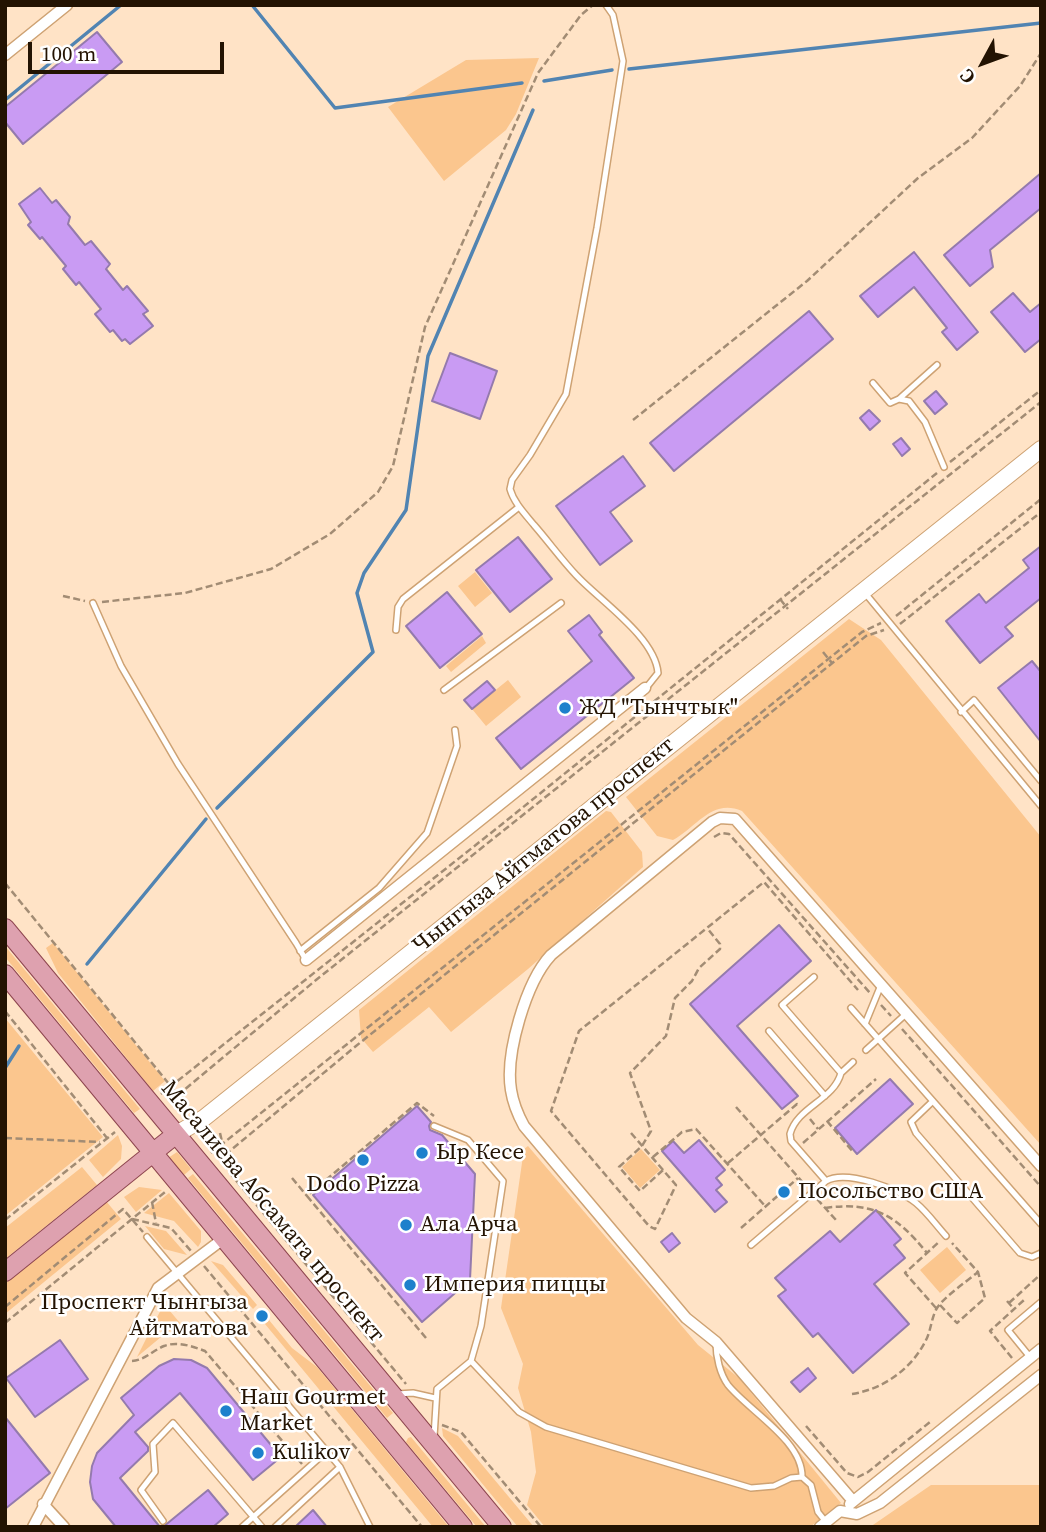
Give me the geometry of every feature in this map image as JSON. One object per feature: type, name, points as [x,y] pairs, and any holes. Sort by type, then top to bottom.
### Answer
[{"type":"main road","name":"Чынгыза Айтматова проспект","points":[[175,1135],[204,1118],[1041,449]]},
{"type":"main road","name":"Масалиева Абсамата проспект","points":[[5,928],[502,1527]]},
{"type":"main road","points":[[5,974],[463,1527]]},
{"type":"main road","points":[[5,1272],[175,1135]]},
{"type":"main road","points":[[388,1437],[411,1418]]},
{"type":"street","points":[[5,55],[67,5]]},
{"type":"street","points":[[303,955],[646,688]]},
{"type":"street","points":[[853,1501],[716,1342],[686,1318],[533,1138],[518,1115],[510,1089],[510,1075],[520,1015],[543,964],[712,822],[729,817],[741,824],[1041,1166]]},
{"type":"street","points":[[33,1527],[159,1288],[223,1239]]},
{"type":"street","points":[[823,1524],[1041,1349]]},
{"type":"street","points":[[840,1511],[857,1514],[880,1503],[1041,1376]]},
{"type":"street","points":[[43,1504],[64,1527]]},
{"type":"lane","points":[[606,5],[613,15],[623,61],[597,228],[566,394],[512,480],[510,493],[577,576],[640,638],[655,659],[658,673],[646,688]]},
{"type":"lane","points":[[873,383],[890,403],[899,399],[937,365]]},
{"type":"lane","points":[[899,399],[909,401],[925,422],[944,467]]},
{"type":"lane","points":[[396,630],[398,607],[403,599],[519,507]]},
{"type":"lane","points":[[863,591],[1041,806]]},
{"type":"lane","points":[[93,603],[121,666],[178,764],[303,955],[379,888],[427,833],[457,746],[454,730]]},
{"type":"lane","points":[[444,690],[561,603]]},
{"type":"lane","points":[[961,712],[974,701],[1041,781]]},
{"type":"lane","points":[[814,977],[782,1005],[841,1073]]},
{"type":"lane","points":[[865,1024],[881,985]]},
{"type":"lane","points":[[851,1008],[1041,1224]]},
{"type":"lane","points":[[866,1050],[906,1014]]},
{"type":"lane","points":[[769,1031],[825,1096]]},
{"type":"lane","points":[[826,1181],[791,1141],[791,1127],[838,1083],[841,1073],[853,1062]]},
{"type":"lane","points":[[933,1101],[911,1122],[916,1133],[1020,1253],[1032,1257],[1041,1253]]},
{"type":"lane","points":[[433,1444],[437,1389],[471,1361],[481,1326],[503,1181],[468,1140],[434,1126]]},
{"type":"lane","points":[[751,1245],[826,1181],[838,1177],[874,1183],[895,1191],[916,1203],[946,1236]]},
{"type":"lane","points":[[147,1237],[340,1467],[370,1527]]},
{"type":"lane","points":[[1031,1357],[1008,1330],[1041,1302]]},
{"type":"lane","points":[[716,1342],[716,1353],[727,1384],[758,1412],[800,1461],[802,1477],[811,1486],[823,1524]]},
{"type":"lane","points":[[471,1361],[519,1412],[546,1427],[751,1488],[774,1486],[791,1478],[802,1477]]},
{"type":"lane","points":[[392,1395],[413,1393],[435,1398]]},
{"type":"lane","points":[[163,1521],[141,1490],[155,1472],[153,1444],[173,1423],[262,1527]]},
{"type":"lane","points":[[242,1527],[327,1451]]},
{"type":"lane","points":[[275,1527],[340,1467]]},
{"type":"path","points":[[63,597],[93,603],[185,593],[271,569],[330,534],[378,492],[393,466],[425,327],[538,73],[581,15],[593,5]]},
{"type":"path","points":[[633,420],[807,281],[918,178],[972,138],[1020,86],[1041,53]]},
{"type":"path","points":[[158,1097],[490,834],[1041,390]]},
{"type":"path","points":[[5,883],[178,1095],[316,980],[787,608],[1041,402]]},
{"type":"path","points":[[208,1156],[862,632],[894,618],[1041,499]]},
{"type":"path","points":[[413,1393],[229,1172],[223,1161],[225,1155],[356,1046],[866,636],[900,625],[1041,512]]},
{"type":"path","points":[[780,599],[787,608]]},
{"type":"path","points":[[823,652],[832,663]]},
{"type":"path","points":[[706,844],[721,833],[729,834],[1041,1187]]},
{"type":"path","points":[[631,1133],[676,1185],[652,1229],[551,1111],[579,1031],[764,882],[858,990]]},
{"type":"path","points":[[663,1170],[640,1191],[619,1167],[642,1146],[651,1131],[630,1073],[666,1036],[675,998],[692,981],[699,968],[720,949],[720,944],[707,928]]},
{"type":"path","points":[[5,1011],[107,1138]]},
{"type":"path","points":[[797,1148],[876,1079]]},
{"type":"path","points":[[307,1196],[417,1103],[436,1118]]},
{"type":"path","points":[[728,1163],[797,1104]]},
{"type":"path","points":[[736,1107],[836,1220]]},
{"type":"path","points":[[827,1121],[855,1153]]},
{"type":"path","points":[[653,1158],[682,1132],[691,1128],[700,1132],[765,1207]]},
{"type":"path","points":[[5,1220],[117,1131]]},
{"type":"path","points":[[220,1133],[225,1155],[238,1165]]},
{"type":"path","points":[[5,1138],[102,1142]]},
{"type":"path","points":[[292,1178],[426,1338]]},
{"type":"path","points":[[741,1228],[798,1178]]},
{"type":"path","points":[[5,1323],[168,1189]]},
{"type":"path","points":[[152,1202],[157,1225]]},
{"type":"path","points":[[825,1208],[855,1206],[884,1213],[897,1222],[927,1253]]},
{"type":"path","points":[[5,1307],[123,1209],[147,1237]]},
{"type":"path","points":[[132,1219],[171,1228],[422,1527]]},
{"type":"path","points":[[936,1308],[905,1273],[946,1236],[978,1272],[985,1298],[957,1323],[940,1305]]},
{"type":"path","points":[[852,1394],[888,1382],[911,1362],[927,1338],[936,1308],[978,1272]]},
{"type":"path","points":[[1014,1309],[1008,1302],[1041,1274]]},
{"type":"path","points":[[119,1363],[140,1360],[166,1345],[188,1345],[205,1351],[306,1469]]},
{"type":"path","points":[[1011,1357],[1023,1348]]},
{"type":"path","points":[[436,1423],[461,1432],[541,1527]]},
{"type":"path","points":[[806,1426],[847,1473],[858,1476],[868,1472],[930,1423]]},
{"type":"path","points":[[286,1447],[302,1450],[316,1461]]},
{"type":"shaded area","points":[[539,58],[516,114],[506,130],[444,181],[388,107],[466,60]]},
{"type":"shaded area","points":[[475,572],[492,593],[475,607],[458,586]]},
{"type":"shaded area","points":[[849,619],[881,640],[1041,837],[1041,1145],[742,811],[722,808],[713,811],[673,840],[657,836],[626,797]]},
{"type":"shaded area","points":[[482,636],[486,643],[451,672],[446,666]]},
{"type":"shaded area","points":[[508,680],[521,697],[486,726],[472,709]]},
{"type":"shaded area","points":[[606,811],[611,812],[642,852],[643,867],[528,969],[451,1032],[429,1007],[373,1052],[361,1038],[359,1010]]},
{"type":"shaded area","points":[[53,943],[165,1081],[153,1091],[58,973],[46,948]]},
{"type":"shaded area","points":[[5,946],[140,1109],[134,1113],[5,957]]},
{"type":"shaded area","points":[[5,1018],[103,1137],[5,1216]]},
{"type":"shaded area","points":[[118,1135],[122,1146],[121,1159],[103,1177],[89,1160]]},
{"type":"shaded area","points":[[528,1146],[698,1345],[739,1378],[841,1503],[810,1527],[545,1527],[527,1505],[536,1472],[531,1432],[518,1388],[523,1364],[501,1308],[524,1149]]},
{"type":"shaded area","points":[[641,1149],[660,1170],[640,1188],[622,1167]]},
{"type":"shaded area","points":[[177,1152],[191,1169],[184,1175],[168,1158]]},
{"type":"shaded area","points":[[82,1167],[97,1185],[5,1259],[5,1228]]},
{"type":"shaded area","points":[[193,1174],[393,1413],[387,1418],[188,1178]]},
{"type":"shaded area","points":[[139,1187],[162,1190],[136,1212],[124,1197]]},
{"type":"shaded area","points":[[169,1193],[201,1231],[198,1247],[174,1221],[144,1213]]},
{"type":"shaded area","points":[[106,1201],[121,1219],[5,1314],[5,1284]]},
{"type":"shaded area","points":[[145,1226],[166,1231],[187,1255],[164,1249]]},
{"type":"shaded area","points":[[947,1247],[966,1270],[940,1293],[920,1270]]},
{"type":"shaded area","points":[[211,1261],[223,1265],[257,1305],[253,1309]]},
{"type":"shaded area","points":[[164,1304],[180,1323],[166,1334],[155,1321]]},
{"type":"shaded area","points":[[269,1320],[292,1348],[317,1367],[449,1527],[433,1527],[265,1324]]},
{"type":"shaded area","points":[[152,1327],[161,1337],[137,1357]]},
{"type":"shaded area","points":[[442,1428],[458,1436],[534,1527],[518,1527],[443,1436]]},
{"type":"shaded area","points":[[411,1437],[486,1527],[477,1527],[406,1442]]},
{"type":"shaded area","points":[[931,1485],[1041,1485],[1041,1527],[870,1527]]},
{"type":"building","points":[[97,32],[122,62],[23,144],[5,122],[5,107]]},
{"type":"building","points":[[1041,173],[1041,208],[990,250],[993,267],[970,286],[944,255]]},
{"type":"building","points":[[40,188],[52,203],[56,200],[70,217],[68,224],[85,245],[91,241],[110,264],[106,269],[123,290],[127,286],[148,311],[143,314],[153,326],[130,344],[125,339],[122,341],[113,330],[110,332],[95,314],[101,309],[79,282],[76,285],[63,269],[66,266],[42,237],[40,239],[28,225],[31,222],[19,204]]},
{"type":"building","points":[[914,252],[978,332],[957,350],[942,332],[947,328],[914,287],[878,317],[860,296]]},
{"type":"building","points":[[1013,293],[1030,312],[1041,303],[1041,339],[1025,352],[991,312]]},
{"type":"building","points":[[809,311],[833,339],[674,471],[650,443]]},
{"type":"building","points":[[450,353],[497,371],[480,419],[432,401]]},
{"type":"building","points":[[936,391],[947,404],[935,414],[924,401]]},
{"type":"building","points":[[869,410],[880,421],[870,430],[860,418]]},
{"type":"building","points":[[901,438],[910,449],[902,456],[893,444]]},
{"type":"building","points":[[623,456],[645,486],[610,512],[632,541],[600,565],[556,506]]},
{"type":"building","points":[[518,537],[552,579],[510,612],[476,570]]},
{"type":"building","points":[[1041,546],[1041,598],[1005,627],[1013,636],[980,663],[946,621],[979,594],[986,603],[1029,568],[1023,560]]},
{"type":"building","points":[[447,592],[482,634],[440,668],[406,626]]},
{"type":"building","name":"ЖД \"Тынчтык\"","points":[[589,615],[602,632],[599,635],[634,678],[521,769],[496,738],[592,661],[568,631]]},
{"type":"building","points":[[1032,661],[1041,672],[1041,742],[998,688]]},
{"type":"building","points":[[487,681],[495,690],[472,709],[464,700]]},
{"type":"building","points":[[779,925],[811,961],[737,1026],[798,1096],[782,1109],[690,1004]]},
{"type":"building","points":[[890,1079],[913,1104],[857,1154],[835,1128]]},
{"type":"building","name":"Ала Арча","points":[[417,1106],[431,1122],[430,1130],[442,1135],[475,1174],[470,1280],[422,1322],[313,1195]]},
{"type":"building","points":[[699,1140],[725,1170],[716,1178],[722,1185],[716,1190],[727,1202],[715,1212],[662,1151],[673,1141],[684,1153]]},
{"type":"building","points":[[876,1210],[901,1239],[894,1245],[905,1258],[874,1284],[909,1324],[853,1373],[818,1333],[813,1337],[778,1296],[786,1290],[775,1278],[830,1231],[840,1242]]},
{"type":"building","points":[[672,1233],[680,1243],[669,1252],[661,1242]]},
{"type":"building","points":[[60,1340],[88,1379],[35,1417],[6,1378]]},
{"type":"building","points":[[174,1359],[191,1360],[207,1368],[281,1457],[253,1480],[180,1393],[135,1432],[148,1447],[148,1451],[120,1478],[160,1527],[116,1527],[93,1499],[90,1482],[92,1466],[97,1453],[134,1415],[121,1398],[159,1366]]},
{"type":"building","points":[[808,1368],[816,1378],[800,1392],[791,1382]]},
{"type":"building","points":[[5,1417],[50,1473],[5,1509]]},
{"type":"building","points":[[208,1490],[228,1514],[213,1527],[163,1527]]},
{"type":"building","points":[[313,1510],[327,1527],[295,1527]]},
{"type":"waterway","points":[[5,100],[121,5]]},
{"type":"waterway","points":[[252,5],[335,108],[522,83]]},
{"type":"waterway","points":[[629,69],[1041,23]]},
{"type":"waterway","points":[[544,81],[612,70]]},
{"type":"waterway","points":[[217,808],[373,652],[357,593],[364,573],[406,510],[428,356],[533,110]]},
{"type":"waterway","points":[[87,964],[206,819]]},
{"type":"waterway","points":[[5,1068],[19,1046]]},
{"type":"place","name":"ЖД \"Тынчтык\"","points":[[565,708]]},
{"type":"place","name":"Ыр Кесе","points":[[422,1153]]},
{"type":"place","name":"Dodo Pizza","points":[[363,1160]]},
{"type":"place","name":"Посольство США","points":[[784,1192]]},
{"type":"place","name":"Ала Арча","points":[[406,1225]]},
{"type":"place","name":"Империя пиццы","points":[[410,1285]]},
{"type":"place","name":"Проспект Чынгыза Айтматова","points":[[262,1316]]},
{"type":"place","name":"Наш Gourmet Market","points":[[226,1411]]},
{"type":"place","name":"Kulikov","points":[[258,1453]]}]
